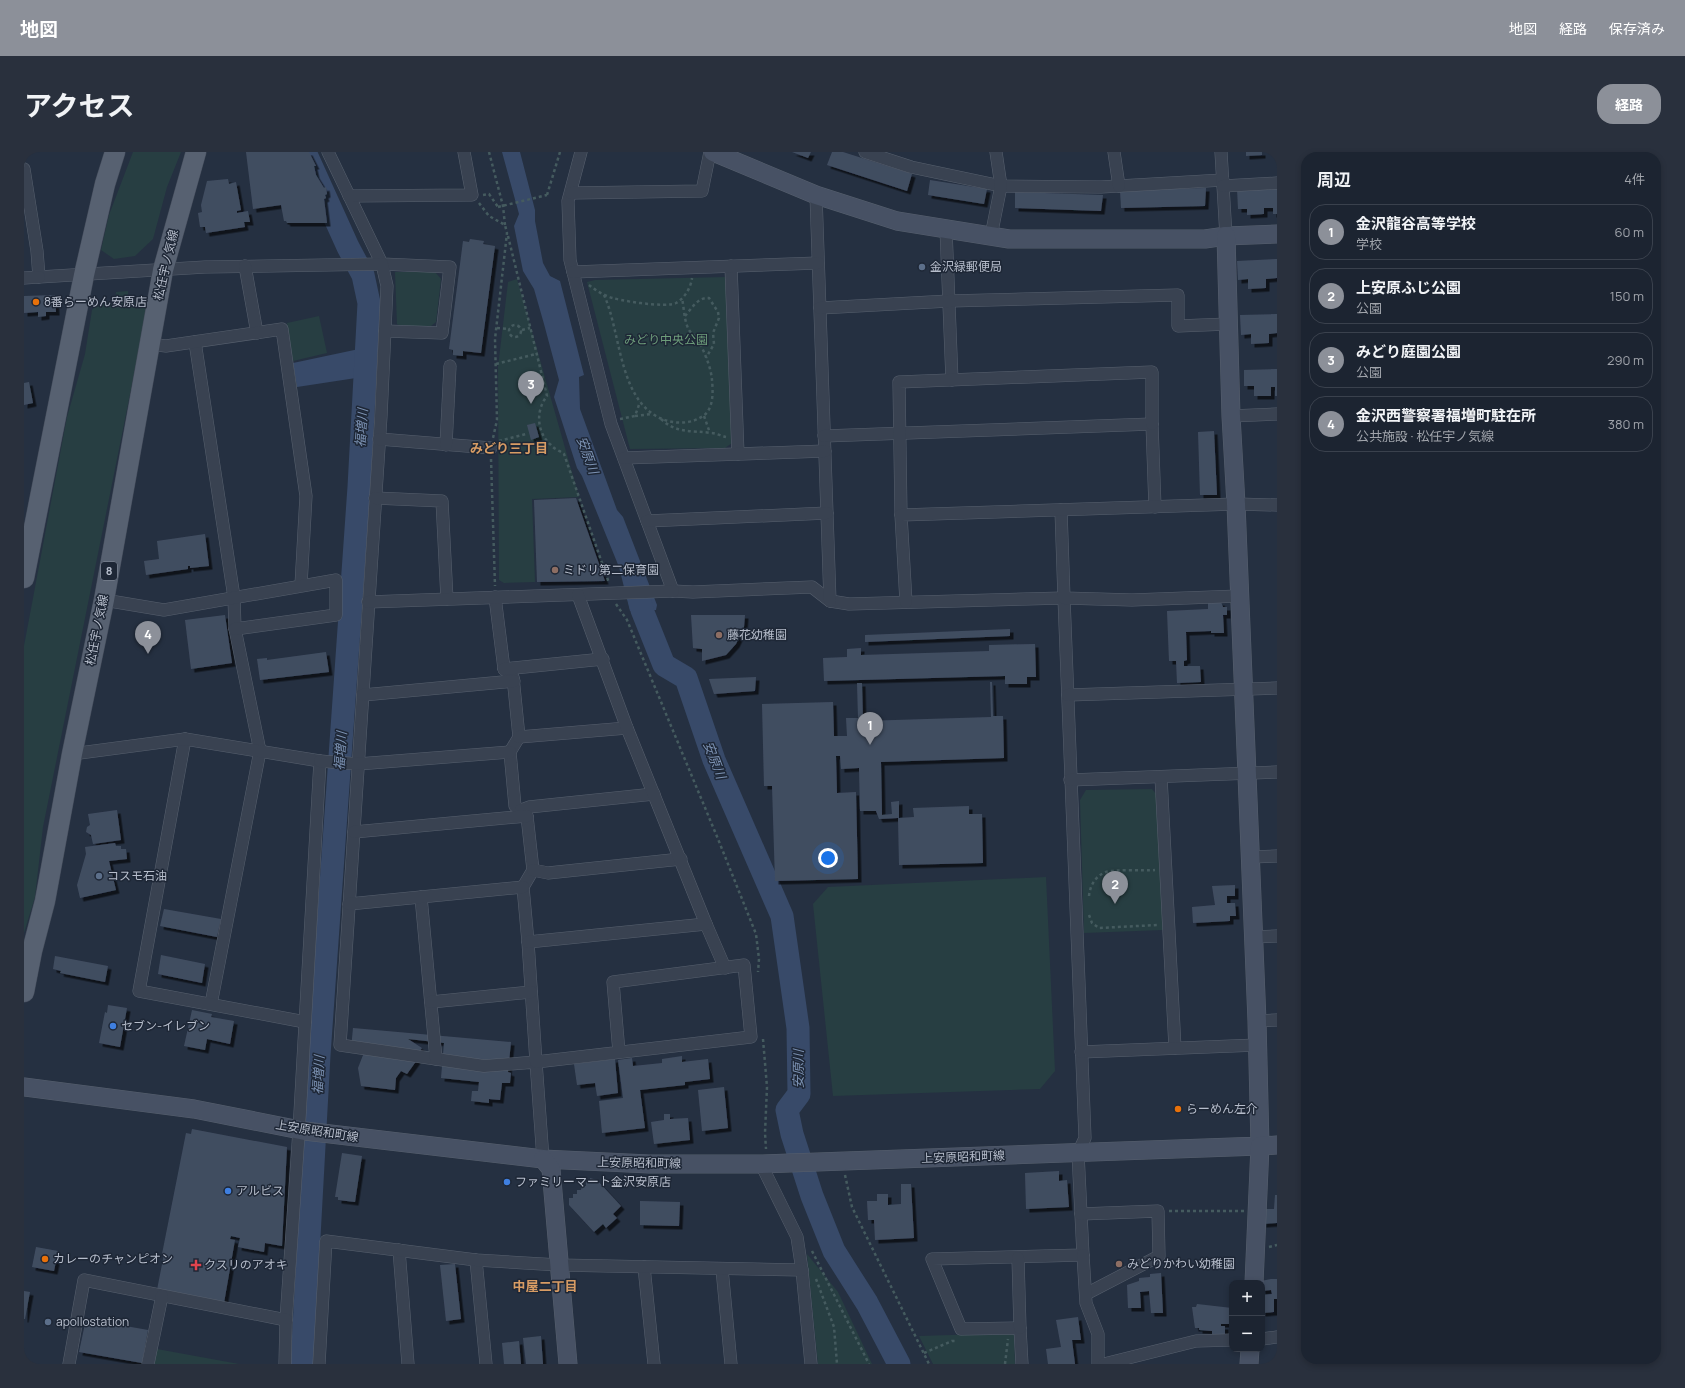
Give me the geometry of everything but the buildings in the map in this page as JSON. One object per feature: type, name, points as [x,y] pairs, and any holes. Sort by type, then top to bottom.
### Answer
[{"type":"main road","points":[[24,578],[84,275],[105,184],[116,152]]},
{"type":"main road","name":"松任宇ノ気線","points":[[24,992],[32,951],[45,901],[72,754],[104,600],[163,270],[196,152]]},
{"type":"street","points":[[328,152],[349,196],[387,286],[379,439],[362,695],[354,763],[354,832],[340,1045],[484,1066],[536,1062],[751,1037],[744,965],[613,982],[620,1052]]},
{"type":"street","points":[[349,196],[472,195],[464,152]]},
{"type":"street","points":[[581,152],[568,201],[570,260],[610,421],[647,521],[668,591]]},
{"type":"street","points":[[570,193],[702,191],[710,152]]},
{"type":"street","points":[[713,152],[816,195],[897,221],[1009,239],[1205,239],[1226,236],[1277,234]]},
{"type":"street","points":[[865,152],[911,167],[1001,186],[1120,186],[1277,183]]},
{"type":"street","points":[[991,236],[1001,186],[996,152]]},
{"type":"street","points":[[1114,152],[1120,186]]},
{"type":"street","points":[[1221,152],[1226,236],[1231,416],[1254,937],[1257,1045],[1268,1145],[1257,1211],[1254,1280]]},
{"type":"street","points":[[24,169],[37,251],[39,277]]},
{"type":"street","points":[[816,195],[830,601]]},
{"type":"street","points":[[946,229],[952,380]]},
{"type":"street","points":[[573,272],[818,263]]},
{"type":"street","points":[[24,278],[205,267],[377,264],[450,267],[442,333],[384,331]]},
{"type":"street","points":[[245,266],[257,333]]},
{"type":"street","points":[[731,266],[738,454]]},
{"type":"street","points":[[820,308],[949,301],[1178,295],[1178,326],[1228,324]]},
{"type":"street","points":[[149,344],[166,346],[282,329],[306,496],[301,586]]},
{"type":"street","points":[[195,342],[234,598],[236,629],[260,751],[211,1004]]},
{"type":"street","points":[[446,445],[450,366]]},
{"type":"street","points":[[906,602],[902,515],[899,382],[1152,372],[1155,506]]},
{"type":"street","points":[[1231,416],[1277,414]]},
{"type":"street","points":[[824,436],[1152,424]]},
{"type":"street","points":[[379,439],[491,448]]},
{"type":"street","points":[[624,458],[825,451]]},
{"type":"street","points":[[375,498],[442,501],[447,599]]},
{"type":"street","points":[[902,515],[1155,506],[1236,504],[1277,505]]},
{"type":"street","points":[[1061,510],[1070,780],[1085,1138],[1078,1153],[1086,1303],[1098,1334],[1098,1364]]},
{"type":"street","points":[[647,521],[827,514]]},
{"type":"street","points":[[104,600],[164,610],[336,580],[336,615],[236,629]]},
{"type":"street","points":[[368,602],[668,591],[693,592],[812,586],[830,601],[850,604],[1064,598],[1132,600],[1239,596]]},
{"type":"street","points":[[578,595],[627,728],[725,968]]},
{"type":"street","points":[[495,597],[504,669],[513,677],[514,681],[519,737],[510,752],[516,806],[524,813],[533,870],[523,887],[543,1159],[551,1169],[568,1364]]},
{"type":"street","points":[[504,669],[602,659]]},
{"type":"street","points":[[362,695],[514,681]]},
{"type":"street","points":[[1068,695],[1277,688]]},
{"type":"street","points":[[519,737],[627,728]]},
{"type":"street","points":[[185,739],[139,990],[305,1022]]},
{"type":"street","points":[[72,754],[185,739],[324,761],[354,763],[510,752]]},
{"type":"street","points":[[284,1364],[286,1320],[302,1130],[305,1022],[324,761]]},
{"type":"street","points":[[1070,780],[1277,772]]},
{"type":"street","points":[[1162,777],[1174,1048]]},
{"type":"street","points":[[354,832],[524,813],[528,807],[654,794]]},
{"type":"street","points":[[1250,857],[1277,856]]},
{"type":"street","points":[[533,870],[548,873],[681,859]]},
{"type":"street","points":[[349,904],[523,887]]},
{"type":"street","points":[[421,897],[436,1059]]},
{"type":"street","points":[[528,942],[706,924]]},
{"type":"street","points":[[1254,937],[1277,936]]},
{"type":"street","points":[[431,1002],[531,992]]},
{"type":"street","points":[[1257,1021],[1277,1020]]},
{"type":"street","points":[[1081,1052],[1257,1045]]},
{"type":"street","name":"上安原昭和町線","points":[[24,1087],[194,1109],[329,1134],[543,1159],[649,1164],[764,1164],[1268,1145]]},
{"type":"street","points":[[764,1164],[797,1237],[802,1270],[811,1364]]},
{"type":"street","points":[[1081,1214],[1158,1211],[1159,1256],[1086,1294]]},
{"type":"street","points":[[319,1364],[326,1241],[476,1260],[559,1265],[802,1270]]},
{"type":"street","points":[[399,1250],[408,1364]]},
{"type":"street","points":[[1020,1328],[961,1329],[932,1259],[1018,1258],[1083,1255]]},
{"type":"street","points":[[1018,1258],[1022,1364]]},
{"type":"street","points":[[476,1260],[486,1364]]},
{"type":"street","points":[[644,1267],[654,1364]]},
{"type":"street","points":[[722,1269],[731,1364]]},
{"type":"street","points":[[69,1364],[84,1280],[286,1320]]},
{"type":"street","points":[[148,1364],[162,1296]]},
{"type":"street","points":[[1265,1339],[1277,1337]]},
{"type":"street","points":[[1104,1364],[1196,1341],[1229,1340]]},
{"type":"street","points":[[1249,1364],[1250,1352]]},
{"type":"path","points":[[489,152],[503,206],[505,225],[547,396],[539,413],[539,422],[542,434],[550,445],[564,454],[612,593],[627,620],[740,892],[756,934],[759,959],[757,978]]},
{"type":"path","points":[[472,195],[489,194],[498,207],[547,195],[560,152]]},
{"type":"path","points":[[472,195],[489,216],[505,225]]},
{"type":"path","points":[[507,233],[497,328],[497,420],[492,442],[526,434]]},
{"type":"path","points":[[573,272],[595,290],[608,297],[666,305],[676,303],[685,296],[691,283],[693,267]]},
{"type":"path","points":[[604,295],[610,311],[629,384],[640,402],[652,414],[668,426],[677,430],[710,433],[737,439]]},
{"type":"path","points":[[659,418],[677,423],[694,421],[704,416],[710,409],[713,392],[712,378],[706,359],[697,339],[688,329],[682,298]]},
{"type":"path","points":[[685,316],[698,300],[704,298],[709,298],[718,312],[719,318],[713,333],[714,344],[706,359]]},
{"type":"path","points":[[497,328],[510,329],[512,326],[516,325],[522,330]]},
{"type":"path","points":[[510,329],[510,333],[514,337],[519,336],[522,330],[530,328]]},
{"type":"path","points":[[496,364],[536,354]]},
{"type":"path","points":[[635,416],[640,402]]},
{"type":"path","points":[[610,421],[652,414]]},
{"type":"path","points":[[704,416],[710,433]]},
{"type":"path","points":[[491,448],[495,597]]},
{"type":"path","points":[[1088,898],[1090,887],[1098,877],[1106,872],[1166,870]]},
{"type":"path","points":[[1088,910],[1092,923],[1099,928],[1168,923]]},
{"type":"path","points":[[763,1036],[767,1087],[764,1164]]},
{"type":"path","points":[[842,1161],[852,1207],[929,1364]]},
{"type":"path","points":[[1158,1211],[1257,1211]]},
{"type":"path","points":[[809,1245],[869,1364]]},
{"type":"path","points":[[814,1276],[834,1327],[837,1364]]},
{"type":"green space","points":[[133,152],[181,152],[167,187],[153,239],[135,256],[114,259],[101,250],[109,215]]},
{"type":"green space","points":[[395,272],[435,272],[441,279],[436,322],[431,326],[401,327],[397,324]]},
{"type":"green space","name":"みどり中央公園","points":[[727,277],[732,443],[725,448],[630,449],[587,282],[595,280]]},
{"type":"green space","points":[[517,279],[579,497],[532,499],[535,582],[504,583],[499,580],[498,367],[508,282]]},
{"type":"green space","points":[[128,291],[128,302],[149,300],[43,827],[35,897],[24,933],[24,646],[67,417],[85,354],[92,310],[97,304],[115,303],[116,292]]},
{"type":"green space","points":[[319,316],[327,353],[293,361],[287,323]]},
{"type":"green space","points":[[1152,789],[1157,795],[1163,930],[1084,933],[1080,800],[1086,790]]},
{"type":"green space","points":[[1046,877],[1055,1071],[1040,1089],[833,1096],[813,904],[828,887]]},
{"type":"green space","points":[[807,1254],[838,1292],[872,1364],[818,1364]]},
{"type":"green space","points":[[1014,1333],[1015,1364],[933,1364],[919,1336]]},
{"type":"green space","points":[[157,1349],[239,1364],[154,1364]]},
{"type":"water","points":[[502,152],[520,152],[535,210],[535,221],[543,263],[550,276],[560,281],[584,375],[579,377],[580,409],[617,510],[623,517],[657,605],[656,610],[630,611],[619,567],[582,476],[577,468],[554,397],[559,380],[544,324],[534,289],[523,271],[514,226],[519,214]]},
{"type":"water","points":[[359,349],[356,378],[297,387],[293,363]]},
{"type":"waterway","name":"福増川","points":[[302,1364],[319,1055],[359,487],[369,303],[363,275],[348,247],[305,152]]},
{"type":"waterway","name":"安原川","points":[[635,581],[642,610],[664,665],[686,678],[714,760],[782,916],[798,1028],[799,1094],[787,1110],[792,1134],[812,1196],[834,1251],[867,1303],[899,1364]]},
{"type":"place","name":"金沢緑郵便局","points":[[922,267]]},
{"type":"place","name":"8番らーめん安原店","points":[[36,302]]},
{"type":"place","name":"みどり庭園公園","points":[[531,404]]},
{"type":"place","name":"ミドリ第二保育園","points":[[555,570]]},
{"type":"place","name":"藤花幼稚園","points":[[719,635]]},
{"type":"place","name":"金沢西警察署福増町駐在所","points":[[148,654]]},
{"type":"place","name":"金沢龍谷高等学校","points":[[870,745]]},
{"type":"place","name":"コスモ石油","points":[[99,876]]},
{"type":"place","name":"上安原ふじ公園","points":[[1115,904]]},
{"type":"place","name":"セブン-イレブン","points":[[113,1026]]},
{"type":"place","name":"らーめん左介","points":[[1178,1109]]},
{"type":"place","name":"ファミリーマート金沢安原店","points":[[507,1182]]},
{"type":"place","name":"アルビス","points":[[228,1191]]},
{"type":"place","name":"カレーのチャンピオン","points":[[45,1259]]},
{"type":"place","name":"みどりかわい幼稚園","points":[[1119,1264]]},
{"type":"place","name":"クスリのアオキ","points":[[196,1265]]},
{"type":"place","name":"apollostation","points":[[48,1322]]},
{"type":"district","name":"みどり三丁目","points":[[509,448]]},
{"type":"district","name":"中屋二丁目","points":[[545,1286]]}]
